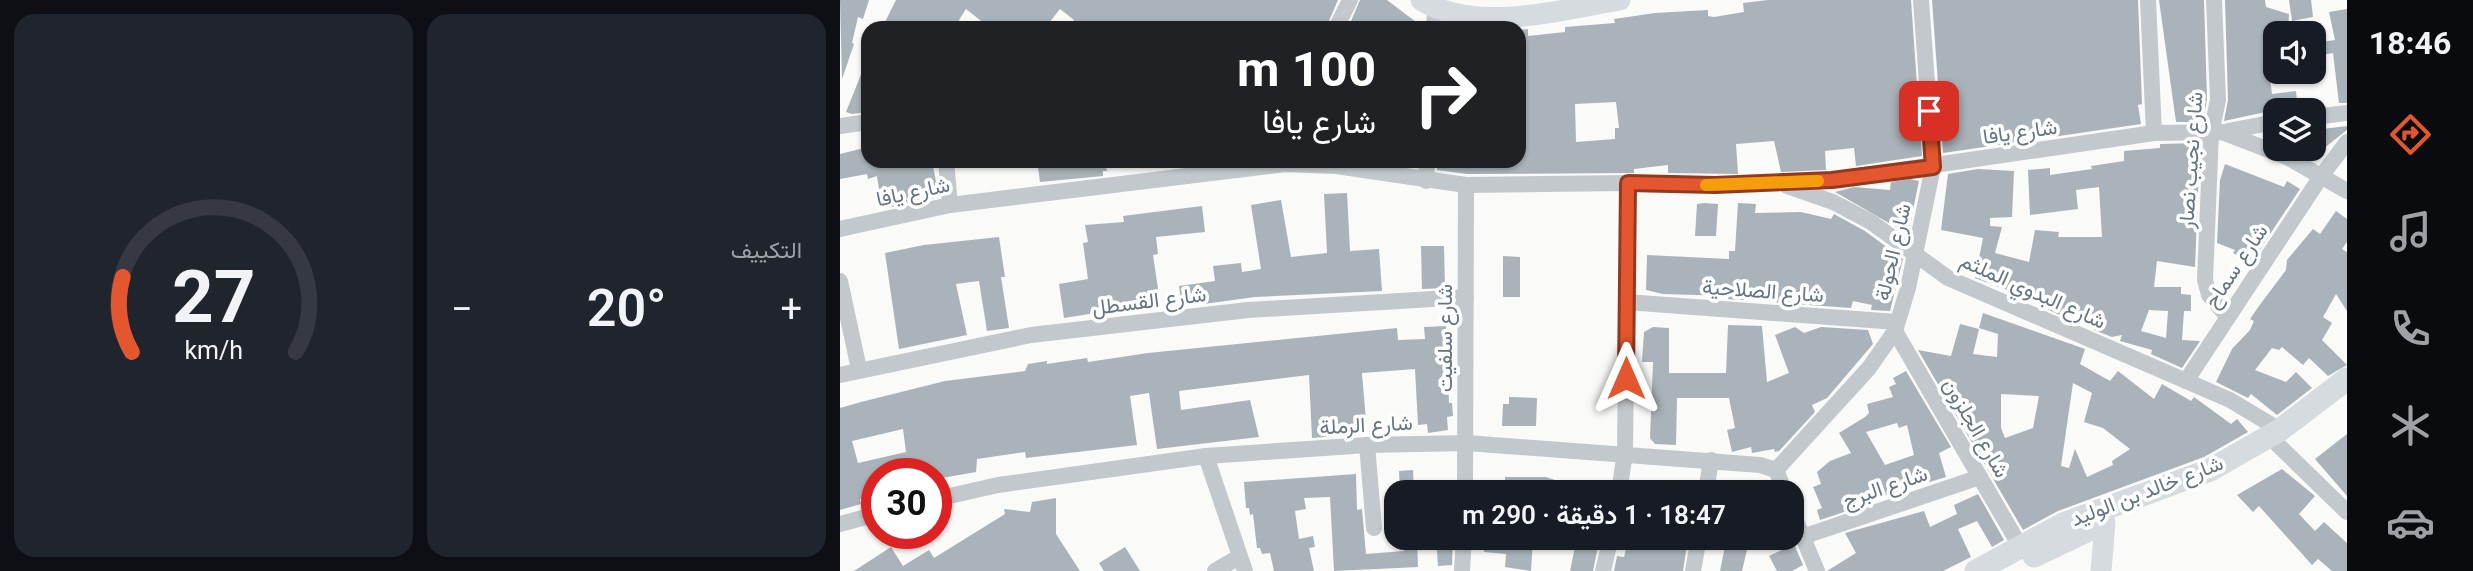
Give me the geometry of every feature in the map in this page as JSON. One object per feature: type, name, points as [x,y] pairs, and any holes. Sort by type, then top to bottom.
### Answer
[{"type":"main road","name":"شارع خالد بن الوليد","points":[[1976,571],[2063,524],[2210,470],[2278,437],[2347,379]]},
{"type":"main road","name":"شارع خالد بن الوليد","points":[[2007,571],[2105,522],[2218,480],[2278,437],[2347,394]]},
{"type":"street","points":[[1340,21],[1350,0]]},
{"type":"street","points":[[1432,9],[1462,17],[1500,17],[1620,0]]},
{"type":"street","name":"شارع الحولة","points":[[1776,470],[1868,368],[1896,327],[1915,256],[1933,167],[1921,0]]},
{"type":"street","points":[[2148,0],[2154,134]]},
{"type":"street","name":"شارع نجيب نصار","points":[[2214,0],[2217,132],[2205,280],[2209,295],[2227,316]]},
{"type":"street","points":[[2326,116],[2347,113]]},
{"type":"street","points":[[841,122],[861,122]]},
{"type":"street","points":[[2217,132],[2263,124]]},
{"type":"street","name":"شارع يافا","points":[[1345,168],[1466,185],[1715,185],[1832,180],[2154,134],[2217,132],[2252,141],[2322,175],[2347,191]]},
{"type":"street","points":[[2322,175],[2347,142]]},
{"type":"street","points":[[947,168],[950,205]]},
{"type":"street","name":"شارع يافا","points":[[840,229],[950,205],[1230,168]]},
{"type":"street","points":[[1426,181],[1427,168]]},
{"type":"street","name":"شارع سماح","points":[[2186,380],[2322,175]]},
{"type":"street","name":"شارع البدوي الملثم","points":[[1775,182],[1833,202],[1861,216],[1897,239],[1915,256],[1948,278],[2186,380],[2249,410],[2278,437],[2347,512]]},
{"type":"street","points":[[1621,480],[1625,453],[1628,183]]},
{"type":"street","name":"شارع سلفيت","points":[[1465,480],[1466,185]]},
{"type":"street","points":[[840,281],[859,369]]},
{"type":"street","name":"شارع القسطل","points":[[840,375],[1031,335],[1248,310],[1466,297]]},
{"type":"street","name":"شارع الصلاحية","points":[[1626,302],[1896,327]]},
{"type":"street","name":"شارع الجلزون","points":[[1896,327],[2020,546]]},
{"type":"street","name":"شارع الرملة","points":[[952,495],[998,485],[1206,456],[1367,445],[1467,443],[1711,460],[1760,465],[1776,470]]},
{"type":"street","points":[[1367,445],[1374,528]]},
{"type":"street","points":[[1206,456],[1242,564],[1215,571]]},
{"type":"street","points":[[1708,480],[1711,460]]},
{"type":"street","points":[[1776,470],[1780,480]]},
{"type":"street","name":"شارع البرج","points":[[1804,536],[1980,477]]},
{"type":"street","points":[[840,524],[861,518]]},
{"type":"street","points":[[2101,571],[2105,522]]},
{"type":"street","points":[[1804,542],[1816,571]]},
{"type":"street","points":[[1462,571],[1463,550]]},
{"type":"street","points":[[1602,571],[1608,550]]},
{"type":"street","points":[[1693,571],[1697,550]]},
{"type":"building","points":[[840,0],[869,0],[863,19],[858,17],[852,43],[854,44],[842,79]]},
{"type":"building","points":[[896,0],[1338,0],[1329,21],[1074,21],[1060,9],[1051,21],[981,21],[966,9],[958,21],[886,21]]},
{"type":"building","points":[[1360,0],[1387,0],[1415,21],[1351,21]]},
{"type":"building","points":[[1768,0],[1911,0],[1922,156],[1856,166],[1854,148],[1825,151],[1826,170],[1781,172],[1774,141],[1736,144],[1738,174],[1668,173],[1668,165],[1634,169],[1634,173],[1467,174],[1437,170],[1526,168],[1526,29],[1528,36],[1565,32],[1565,27],[1615,23],[1614,19],[1655,13],[1708,10],[1708,16],[1714,17],[1744,12],[1743,3]],"holes":[[[1616,102],[1619,128],[1615,128],[1615,139],[1576,142],[1575,104]]]},
{"type":"building","points":[[1932,0],[2138,0],[2142,104],[2138,105],[2141,124],[1943,153]]},
{"type":"building","points":[[2159,0],[2204,0],[2207,99],[2203,122],[2176,122]]},
{"type":"building","points":[[2225,0],[2265,0],[2266,7],[2289,14],[2289,21],[2263,21],[2263,84],[2271,84],[2272,94],[2296,91],[2297,98],[2263,98],[2263,113],[2224,121],[2228,100]]},
{"type":"building","points":[[2289,0],[2311,0],[2313,17],[2292,21]]},
{"type":"building","points":[[2347,9],[2347,103],[2339,103],[2333,53],[2326,54],[2326,41],[2335,40],[2329,12]]},
{"type":"building","points":[[861,74],[861,113],[846,112]]},
{"type":"building","points":[[2347,126],[2347,130],[2326,147],[2326,129]]},
{"type":"building","points":[[2200,143],[2195,267],[2157,261],[2154,287],[2181,287],[2181,294],[2191,295],[2191,311],[2184,311],[2182,340],[2200,341],[2182,368],[2151,354],[2152,350],[2120,341],[2122,335],[2112,337],[2094,330],[2096,315],[2067,311],[2066,318],[2045,308],[2046,300],[2023,296],[1975,278],[1983,238],[1941,230],[1948,174],[1978,169],[2014,171],[2012,217],[1990,218],[1990,226],[2002,227],[1995,253],[2029,262],[2035,230],[2059,232],[2058,237],[2102,237],[2099,187],[2076,190],[2078,209],[2030,215],[2028,170],[2050,168],[2050,175],[2092,169],[2091,166],[2124,161],[2124,151],[2160,148],[2160,144]],"holes":[[[2149,310],[2168,311],[2166,338],[2141,331]]]},
{"type":"building","points":[[861,149],[861,168],[933,168],[939,197],[882,209],[877,176],[868,179],[867,174],[840,179],[840,154]]},
{"type":"building","points":[[2225,164],[2284,187],[2287,181],[2300,189],[2251,263],[2233,253],[2235,250],[2217,243],[2220,180]]},
{"type":"building","points":[[1038,168],[1106,168],[1107,171],[1103,171],[1103,176],[1040,182]]},
{"type":"building","points":[[1910,179],[1919,181],[1908,234],[1835,192],[1854,187],[1890,190],[1891,182]]},
{"type":"building","points":[[1347,193],[1350,251],[1379,249],[1382,291],[1255,297],[1182,307],[1179,286],[1215,281],[1213,266],[1241,263],[1242,272],[1261,269],[1251,205],[1281,200],[1291,257],[1327,253],[1324,194]]},
{"type":"building","points":[[1738,203],[1756,204],[1755,213],[1801,212],[1831,219],[1834,214],[1865,231],[1903,259],[1890,311],[1871,310],[1872,305],[1853,301],[1851,308],[1781,303],[1762,300],[1760,297],[1760,300],[1737,300],[1728,299],[1728,296],[1663,294],[1646,290],[1647,255],[1729,259],[1729,251],[1735,251]]},
{"type":"building","points":[[1697,204],[1718,204],[1716,236],[1695,236]]},
{"type":"building","points":[[1202,206],[1205,232],[1156,237],[1158,254],[1153,255],[1161,309],[1135,312],[1134,307],[1064,318],[1059,284],[1088,279],[1083,243],[1088,242],[1085,225],[1124,222],[1123,216]]},
{"type":"building","points":[[2336,211],[2347,219],[2347,242],[2342,249],[2347,252],[2347,311],[2336,294],[2323,317],[2332,323],[2322,340],[2347,365],[2328,376],[2309,358],[2303,365],[2282,347],[2279,350],[2272,348],[2255,370],[2286,382],[2296,372],[2312,388],[2277,415],[2251,394],[2248,398],[2216,382],[2232,349],[2250,330],[2254,321],[2250,319],[2286,270],[2287,260],[2313,229],[2320,234]]},
{"type":"building","points":[[999,237],[1005,277],[1001,277],[1009,328],[987,331],[979,281],[956,284],[967,335],[899,349],[885,253],[924,245]]},
{"type":"building","points":[[1421,246],[1444,246],[1445,288],[1422,289]]},
{"type":"building","points":[[1503,256],[1520,257],[1520,297],[1503,297]]},
{"type":"building","points":[[1983,313],[2085,349],[2080,364],[2110,381],[2118,371],[2154,399],[2162,384],[2191,401],[2194,397],[2231,424],[2237,419],[2248,432],[2204,457],[2058,511],[2023,530],[1918,350],[1951,356],[1960,324],[1979,329],[1973,354],[1997,357],[1998,334],[1979,328]],"holes":[[[2073,383],[2092,393],[2084,422],[2103,428],[2130,449],[2112,461],[2113,465],[2087,477],[2075,449],[2069,468],[2061,466]],[[2001,394],[2039,396],[2033,428],[2005,438],[2001,428]]]},
{"type":"building","points":[[1728,325],[1762,326],[1767,382],[1789,373],[1775,335],[1795,327],[1804,333],[1821,327],[1868,330],[1873,344],[1827,398],[1812,405],[1815,412],[1779,451],[1775,452],[1774,449],[1752,453],[1751,447],[1732,452],[1727,430],[1735,428],[1729,398],[1677,398],[1676,445],[1655,444],[1650,438],[1653,362],[1642,362],[1644,332],[1653,327],[1669,328],[1669,373],[1726,373]]},
{"type":"building","points":[[1446,326],[1449,403],[1452,403],[1453,416],[1447,417],[1448,430],[1428,433],[1427,424],[1418,425],[1415,369],[1362,373],[1367,433],[1347,435],[1312,438],[1309,375],[1179,391],[1181,410],[1250,400],[1259,437],[1157,449],[1149,393],[1130,396],[1137,445],[1026,458],[1025,452],[977,459],[976,472],[952,476],[952,458],[880,458],[906,452],[903,429],[852,441],[858,463],[861,462],[861,504],[840,510],[840,408],[945,381],[1025,371],[1028,364],[1047,361],[1047,364],[1087,358],[1088,362],[1148,353],[1397,328],[1398,340],[1425,339],[1424,327]]},
{"type":"building","points":[[1906,371],[1951,447],[1939,453],[1946,477],[1874,499],[1854,495],[1859,507],[1820,520],[1817,510],[1822,508],[1813,487],[1821,484],[1817,472],[1830,461],[1851,453],[1839,433],[1869,413],[1867,404],[1893,397],[1889,387],[1896,384],[1893,378]],"holes":[[[1897,423],[1899,428],[1907,425],[1914,455],[1885,465],[1866,432]]]},
{"type":"building","points":[[1509,397],[1537,398],[1536,426],[1502,426],[1503,404],[1509,404]]},
{"type":"building","points":[[2347,434],[2347,496],[2315,459]]},
{"type":"building","points":[[2282,469],[2315,496],[2299,514],[2315,531],[2324,522],[2347,543],[2347,571],[2332,571],[2318,559],[2312,565],[2259,506],[2253,512],[2237,495]]},
{"type":"building","points":[[1413,470],[1413,480],[1399,480],[1399,471]]},
{"type":"building","points":[[1356,474],[1357,510],[1362,509],[1366,554],[1417,550],[1418,567],[1334,571],[1330,497],[1304,498],[1306,509],[1295,511],[1299,539],[1313,536],[1315,547],[1309,548],[1314,571],[1274,571],[1270,553],[1262,554],[1260,548],[1257,548],[1253,514],[1250,515],[1249,508],[1246,508],[1244,482]]},
{"type":"building","points":[[1505,477],[1546,477],[1555,480],[1505,480]]},
{"type":"building","points":[[1978,494],[2004,540],[1992,547],[1977,521],[1958,529],[1971,557],[1943,571],[1827,571],[1856,553],[1845,533],[1924,511],[1930,527],[1957,514],[1954,505]]},
{"type":"building","points":[[1056,498],[1056,534],[1080,571],[854,571],[888,549],[892,549],[903,566],[929,550],[934,558],[1005,514],[1004,509],[1030,512],[1032,502]]},
{"type":"building","points":[[1125,547],[1140,571],[1104,571],[1099,563]]},
{"type":"building","points":[[1437,550],[1453,550],[1452,565],[1438,566]]},
{"type":"building","points":[[1532,550],[1531,571],[1505,567],[1506,554],[1484,552]]},
{"type":"building","points":[[1574,550],[1597,550],[1593,571],[1570,571]]},
{"type":"building","points":[[1626,550],[1686,550],[1683,571],[1614,571],[1617,556],[1624,557]]},
{"type":"building","points":[[1724,550],[1747,550],[1742,571],[1720,571]]},
{"type":"building","points":[[1782,550],[1797,550],[1803,565],[1792,571],[1777,571],[1769,556]]},
{"type":"slow traffic","points":[[1706,185],[1818,181]]},
{"type":"route","points":[[1626,378],[1628,183],[1715,185],[1832,180],[1933,167],[1929,111]]}]
